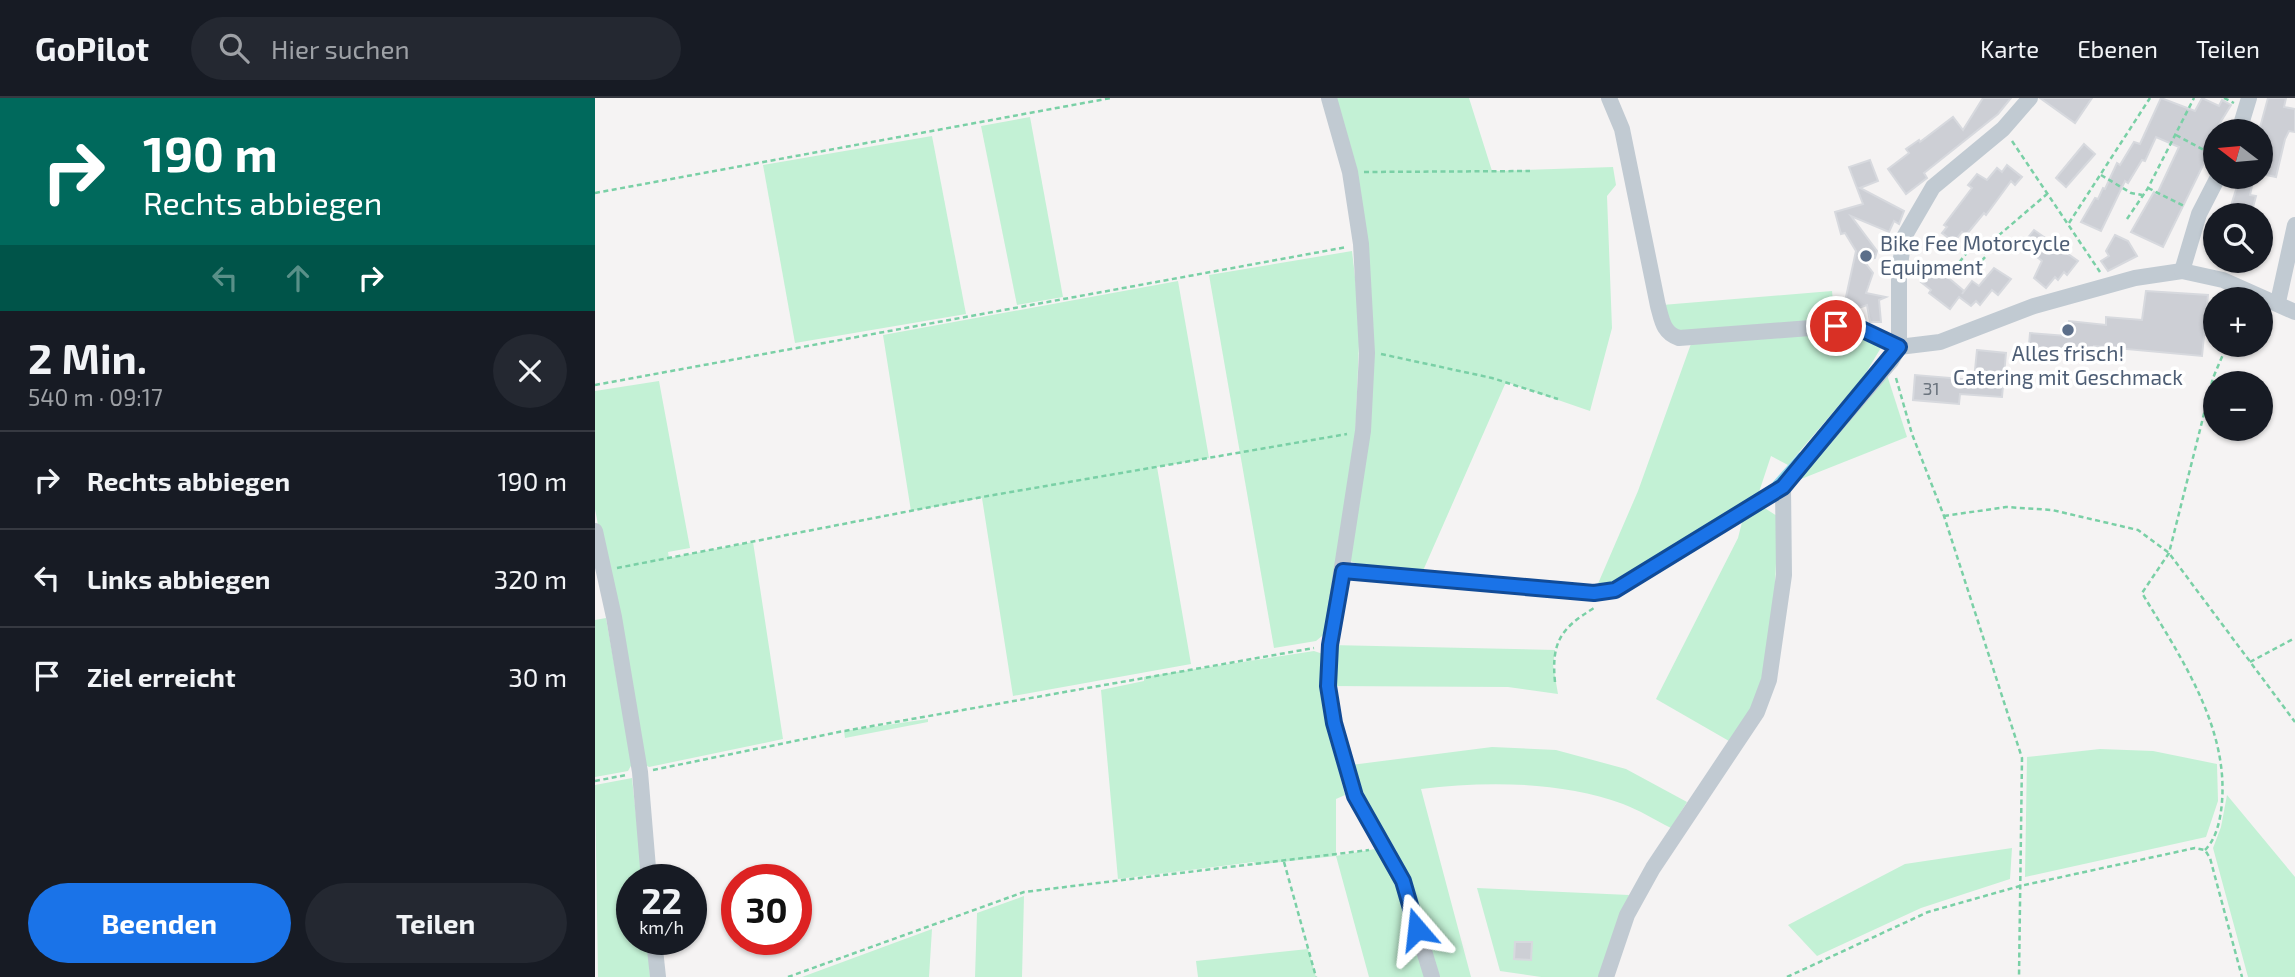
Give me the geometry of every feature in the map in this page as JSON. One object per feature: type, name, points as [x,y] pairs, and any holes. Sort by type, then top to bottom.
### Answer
[{"type":"street","points":[[1329,98],[1350,172],[1361,244],[1367,353],[1363,431],[1330,645],[1328,686],[1334,723],[1355,796],[1403,881],[1432,977]]},
{"type":"street","points":[[1609,98],[1622,129],[1658,306],[1664,328],[1671,335],[1679,338],[1836,326],[1859,328],[1895,354]]},
{"type":"street","points":[[1895,354],[1899,272],[1904,237],[1933,187],[2003,129],[2030,98]]},
{"type":"street","points":[[2243,119],[2249,98]]},
{"type":"street","points":[[2182,271],[2199,214],[2212,189]]},
{"type":"street","points":[[2278,302],[2295,225]]},
{"type":"street","points":[[1343,571],[1594,593],[1615,590],[1783,487],[1895,354],[1940,342],[2034,306],[2135,278],[2182,271],[2223,280],[2278,302],[2295,312]]},
{"type":"street","points":[[1605,977],[1627,915],[1693,805],[1757,712],[1769,680],[1784,575],[1783,487]]},
{"type":"street","points":[[595,531],[614,617],[640,772],[648,864]]},
{"type":"street","points":[[656,955],[658,977]]},
{"type":"path","points":[[595,194],[1111,98]]},
{"type":"path","points":[[2069,223],[2150,98]]},
{"type":"path","points":[[2127,219],[2148,188],[2194,98]]},
{"type":"path","points":[[2003,129],[2110,286]]},
{"type":"path","points":[[2176,135],[2203,150]]},
{"type":"path","points":[[1357,172],[1530,171]]},
{"type":"path","points":[[2101,175],[2131,193],[2143,195]]},
{"type":"path","points":[[2148,188],[2199,214]]},
{"type":"path","points":[[1984,248],[1986,256],[1967,277],[1954,269],[1969,250],[1984,248],[2047,194]]},
{"type":"path","points":[[595,385],[1361,244]]},
{"type":"path","points":[[1374,353],[1492,378],[1558,399]]},
{"type":"path","points":[[1895,354],[1912,435],[1944,516],[2022,758],[2019,977]]},
{"type":"path","points":[[2205,850],[2213,841],[2220,820],[2224,791],[2217,742],[2190,672],[2141,593],[2169,553],[2213,379],[2222,357]]},
{"type":"path","points":[[603,570],[982,498],[1363,431]]},
{"type":"path","points":[[1944,516],[2006,507],[2052,510],[2138,530],[2169,553],[2295,722]]},
{"type":"path","points":[[1555,682],[1555,650],[1565,628],[1608,598],[1615,590]]},
{"type":"path","points":[[2250,662],[2295,638]]},
{"type":"path","points":[[595,780],[844,732],[1330,645]]},
{"type":"path","points":[[788,977],[1024,892],[1284,862],[1386,847]]},
{"type":"path","points":[[1787,977],[1928,912],[2020,886],[2183,849],[2205,850]]},
{"type":"path","points":[[2205,850],[2210,858],[2242,977]]},
{"type":"path","points":[[1284,862],[1316,977]]},
{"type":"green space","points":[[1335,98],[1469,98],[1492,171],[1613,167],[1616,185],[1607,196],[1612,328],[1590,411],[1506,382],[1422,573],[1366,567],[1350,561],[1372,364]]},
{"type":"green space","points":[[1030,117],[1063,297],[1017,305],[981,126]]},
{"type":"green space","points":[[932,136],[966,314],[795,343],[763,165]]},
{"type":"green space","points":[[1352,251],[1360,320],[1355,440],[1328,631],[1316,641],[1274,648],[1209,275]]},
{"type":"green space","points":[[1178,281],[1209,458],[1157,467],[1191,664],[1013,696],[982,498],[911,511],[883,335]]},
{"type":"green space","points":[[1832,291],[1835,322],[1679,331],[1669,327],[1662,305]]},
{"type":"green space","points":[[1834,329],[1860,334],[1882,346],[1864,376],[1788,465],[1771,456],[1759,492],[1617,583],[1597,586],[1638,491],[1692,341]]},
{"type":"green space","points":[[1887,375],[1907,437],[1791,483]]},
{"type":"green space","points":[[659,381],[690,548],[668,552],[669,558],[753,542],[783,739],[649,767],[643,763],[595,509],[595,391]]},
{"type":"green space","points":[[1763,507],[1777,516],[1770,638],[1761,684],[1753,704],[1729,741],[1656,699],[1738,538],[1743,518]]},
{"type":"green space","points":[[606,618],[632,764],[628,771],[595,777],[595,620]]},
{"type":"green space","points":[[1330,645],[1555,650],[1553,665],[1558,694],[1508,687],[1328,686]]},
{"type":"green space","points":[[1314,651],[1323,654],[1329,726],[1345,795],[1336,799],[1336,856],[1255,865],[1254,862],[1118,879],[1101,690],[1144,681],[1144,677]]},
{"type":"green space","points":[[928,719],[928,722],[845,738],[844,731]]},
{"type":"green space","points":[[1492,747],[1556,750],[1626,769],[1687,802],[1671,828],[1623,804],[1599,796],[1549,787],[1497,784],[1421,789],[1471,977],[1437,977],[1396,850],[1364,799],[1351,765]]},
{"type":"green space","points":[[2100,749],[2153,751],[2217,764],[2218,801],[2206,837],[2025,877],[2027,757]]},
{"type":"green space","points":[[632,778],[641,864],[616,864],[616,955],[649,955],[650,977],[598,977],[595,785]]},
{"type":"green space","points":[[2227,795],[2295,877],[2295,977],[2248,977],[2213,848],[2221,827]]},
{"type":"green space","points":[[1386,847],[1432,977],[1369,977],[1336,856]]},
{"type":"green space","points":[[2012,848],[2010,879],[1921,908],[1817,956],[1788,925],[1905,864]]},
{"type":"green space","points":[[1477,888],[1629,895],[1599,977],[1541,977],[1500,971]]},
{"type":"green space","points":[[1024,896],[1022,977],[975,977],[977,913]]},
{"type":"green space","points":[[932,929],[929,977],[802,977]]},
{"type":"green space","points":[[1308,949],[1316,977],[1198,977],[1196,961]]},
{"type":"building","points":[[1983,98],[2011,98],[1998,114],[1924,173],[1927,178],[1906,194],[1888,169],[1909,153],[1906,149],[1953,117],[1963,130]]},
{"type":"building","points":[[2040,98],[2092,98],[2075,123]]},
{"type":"building","points":[[2161,98],[2195,111],[2202,98],[2219,106],[2222,100],[2231,105],[2222,119],[2203,119],[2203,165],[2163,247],[2131,232],[2154,192],[2157,194],[2179,147],[2156,137],[2145,161],[2142,160],[2128,183],[2125,181],[2101,231],[2081,222],[2095,198],[2098,199],[2103,188],[2105,189],[2117,163],[2120,165],[2134,142],[2140,144]]},
{"type":"building","points":[[2268,98],[2286,98],[2284,107],[2295,109],[2295,132],[2289,131],[2285,139],[2276,177],[2273,176],[2273,119],[2262,119]]},
{"type":"building","points":[[2084,144],[2095,154],[2066,187],[2056,178]]},
{"type":"building","points":[[1870,160],[1878,181],[1860,188],[1904,211],[1899,224],[1894,221],[1889,232],[1851,216],[1877,251],[1875,258],[1864,261],[1873,273],[1866,293],[1886,297],[1879,300],[1881,322],[1870,322],[1867,305],[1847,312],[1844,306],[1856,251],[1845,233],[1841,234],[1835,212],[1863,204],[1849,167]]},
{"type":"building","points":[[2007,165],[2022,177],[2015,185],[2011,181],[1986,215],[1984,213],[1966,235],[1962,232],[1954,242],[1942,233],[1947,227],[1944,225],[1972,188],[1968,185],[1977,174],[1987,180],[1997,168],[2002,172]]},
{"type":"building","points":[[2236,189],[2251,189],[2250,195],[2256,196],[2254,203],[2232,203]]},
{"type":"building","points":[[2034,230],[2078,261],[2067,275],[2064,272],[2058,280],[2055,277],[2046,288],[2034,278],[2042,261],[2022,245]]},
{"type":"building","points":[[2115,235],[2128,241],[2137,256],[2108,271],[2101,261],[2109,256],[2106,251]]},
{"type":"building","points":[[1932,268],[1936,272],[1938,269],[1964,291],[1962,294],[1972,281],[1979,286],[1994,268],[2011,279],[1998,295],[1992,290],[1980,305],[1976,301],[1971,306],[1959,297],[1950,309],[1929,293],[1931,290],[1921,282]]},
{"type":"building","points":[[2146,291],[2203,295],[2202,356],[2094,346],[2094,350],[2083,349],[2082,352],[2056,350],[2055,359],[2028,357],[2030,333],[2067,336],[2069,321],[2106,325],[2106,317],[2142,320]]},
{"type":"building","points":[[1977,350],[2006,353],[2002,397],[1960,394],[1959,404],[1913,400],[1915,375],[1974,380]]},
{"type":"building","points":[[1515,942],[1532,942],[1531,960],[1514,959]]},
{"type":"waterway","points":[[1775,483],[1800,455]]},
{"type":"place","name":"Bike Fee Motorcycle Equipment","points":[[1866,256]]},
{"type":"place","name":"Alles frisch! Catering mit Geschmack","points":[[2068,330]]},
{"type":"route","points":[[1417,929],[1403,881],[1355,796],[1334,723],[1328,686],[1330,645],[1343,571],[1594,593],[1615,590],[1783,487],[1814,447],[1891,360],[1899,347],[1859,328],[1836,326]]}]
